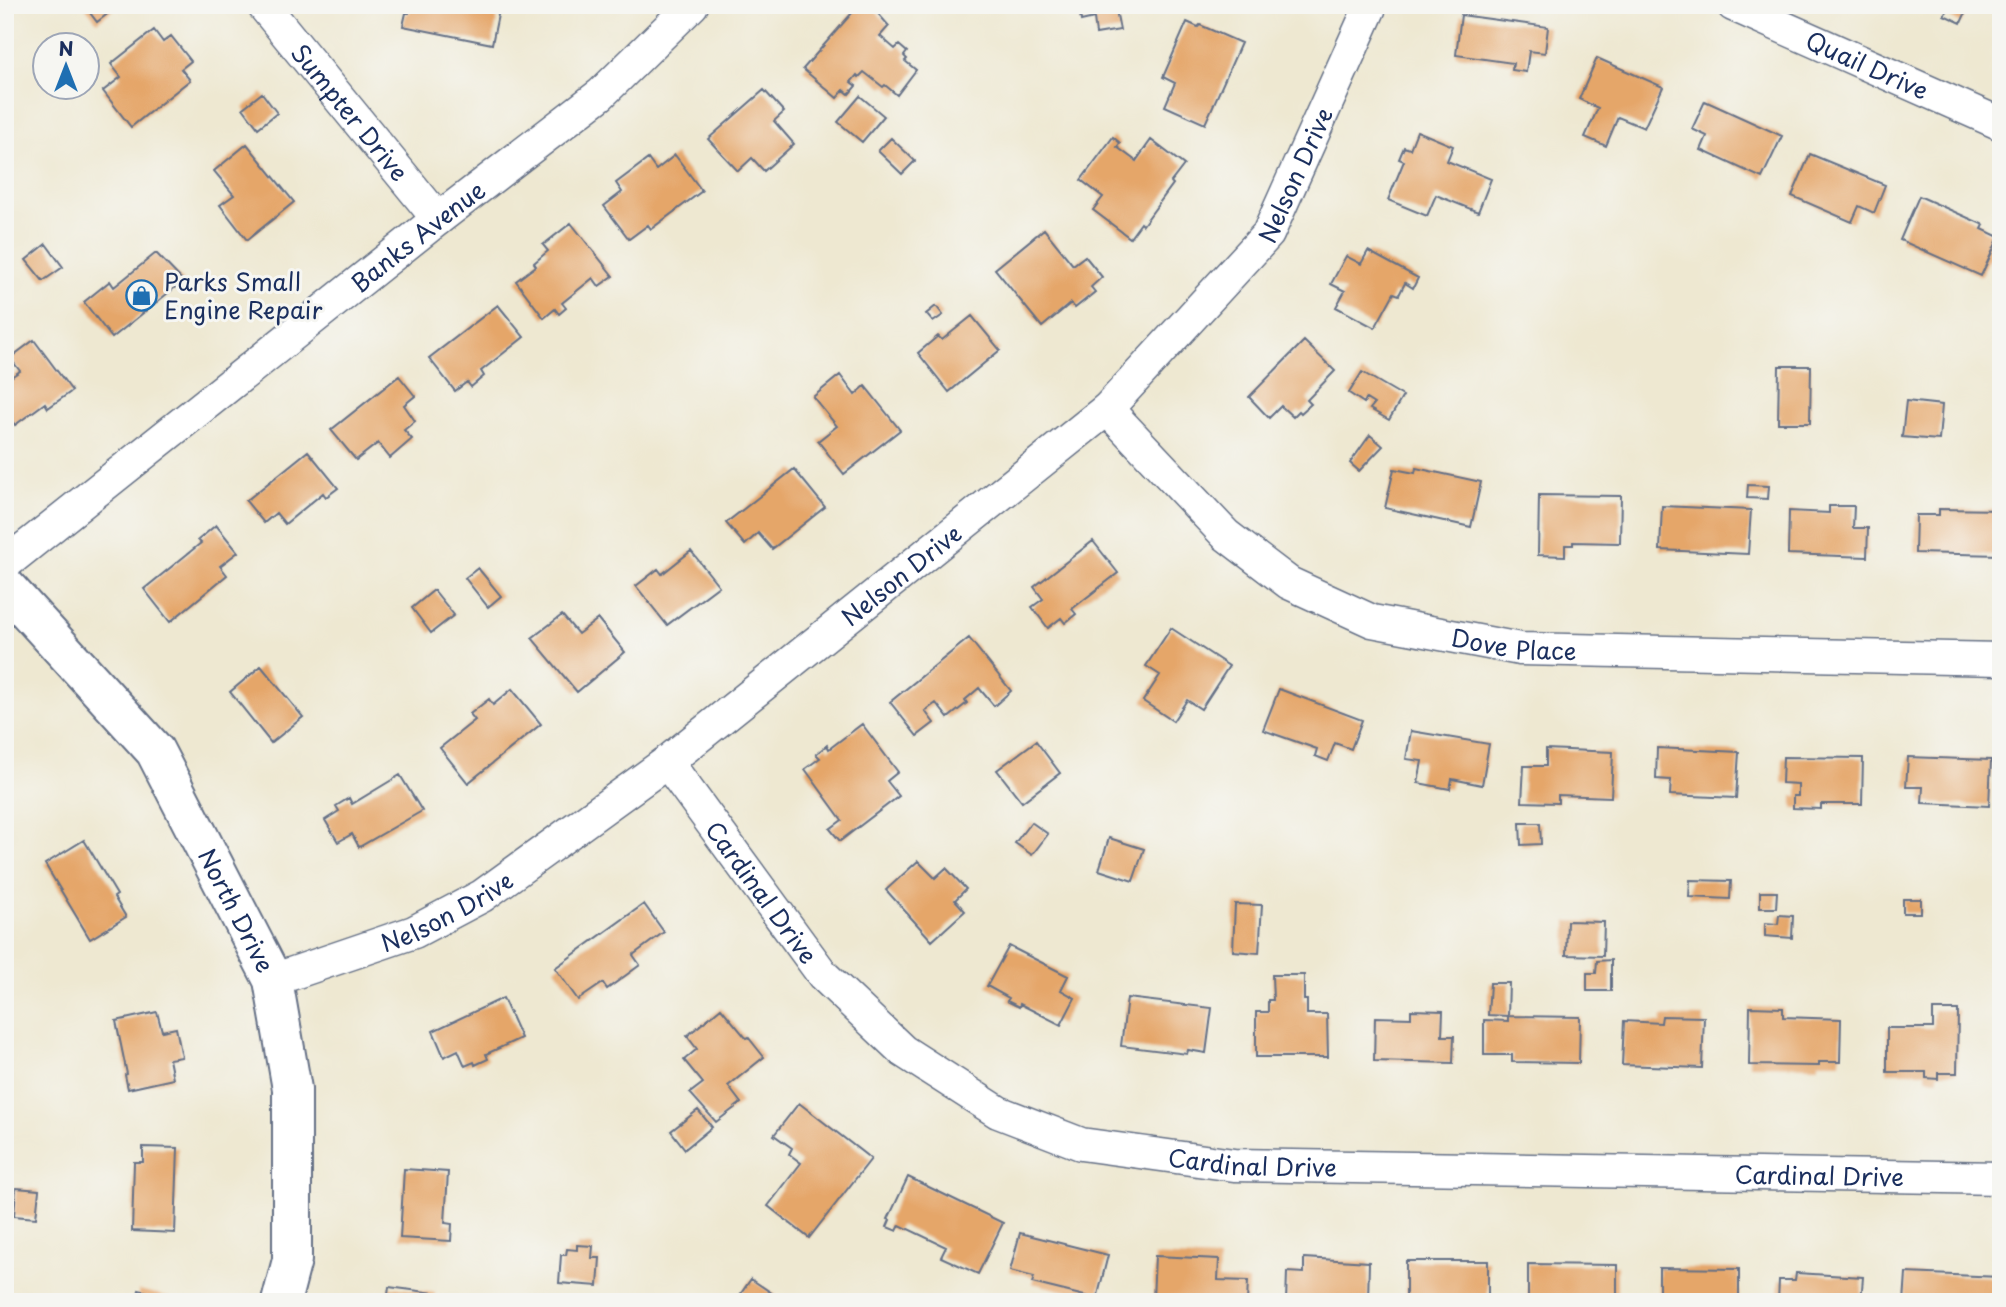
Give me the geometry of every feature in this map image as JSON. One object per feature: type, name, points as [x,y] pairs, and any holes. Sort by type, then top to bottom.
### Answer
[{"type":"street","name":"Sumpter Drive","points":[[263,5],[438,219]]},
{"type":"street","name":"Banks Avenue","points":[[5,564],[438,219],[601,94],[692,5]]},
{"type":"street","name":"Nelson Drive","points":[[272,979],[414,932],[482,896],[667,762],[1107,409],[1268,234],[1371,5]]},
{"type":"street","name":"Quail Drive","points":[[1733,5],[2001,124]]},
{"type":"street","name":"Dove Place","points":[[1107,409],[1226,535],[1289,583],[1371,621],[1521,649],[2001,659]]},
{"type":"street","name":"North Drive","points":[[5,586],[155,751],[272,979],[292,1090],[292,1259],[281,1302]]},
{"type":"street","name":"Cardinal Drive","points":[[667,762],[823,975],[903,1051],[998,1112],[1081,1144],[1234,1166],[2001,1178]]},
{"type":"building","points":[[84,5],[119,5],[97,22]]},
{"type":"building","points":[[411,5],[500,5],[492,44],[403,26]]},
{"type":"building","points":[[859,5],[877,5],[874,9],[889,26],[880,36],[895,49],[899,45],[907,52],[905,61],[916,70],[897,95],[864,72],[851,82],[856,86],[849,94],[844,90],[837,98],[803,69]]},
{"type":"building","points":[[1115,5],[1120,30],[1096,34],[1094,18],[1081,21],[1079,8]]},
{"type":"building","points":[[1949,5],[1969,5],[1961,23],[1944,15]]},
{"type":"building","points":[[1461,15],[1548,27],[1545,53],[1529,51],[1526,72],[1512,70],[1513,63],[1456,55]]},
{"type":"building","points":[[1187,22],[1241,43],[1205,124],[1165,106],[1175,83],[1163,77]]},
{"type":"building","points":[[154,30],[163,42],[171,36],[191,61],[181,69],[190,80],[131,127],[103,91],[121,77],[111,64]]},
{"type":"building","points":[[1597,58],[1663,87],[1644,128],[1618,117],[1606,146],[1585,137],[1598,108],[1579,99]]},
{"type":"building","points":[[764,90],[784,112],[774,121],[794,144],[764,171],[752,158],[738,171],[708,139]]},
{"type":"building","points":[[262,93],[277,113],[258,128],[243,108]]},
{"type":"building","points":[[860,96],[884,116],[862,142],[838,122]]},
{"type":"building","points":[[1705,101],[1782,136],[1762,178],[1701,150],[1707,136],[1692,129]]},
{"type":"building","points":[[1417,131],[1453,146],[1447,161],[1491,179],[1478,212],[1436,195],[1427,216],[1388,200],[1404,161],[1399,159],[1404,147],[1410,149]]},
{"type":"building","points":[[1113,137],[1120,143],[1117,147],[1136,161],[1151,140],[1184,165],[1143,225],[1141,223],[1130,238],[1093,210],[1103,197],[1081,180]]},
{"type":"building","points":[[891,138],[915,161],[902,174],[878,151]]},
{"type":"building","points":[[247,144],[294,202],[247,240],[220,205],[234,195],[214,171]]},
{"type":"building","points":[[1810,154],[1885,185],[1874,213],[1859,206],[1852,222],[1792,196]]},
{"type":"building","points":[[675,155],[702,191],[651,229],[648,225],[629,239],[604,206],[622,192],[616,183],[648,159],[656,170]]},
{"type":"building","points":[[1919,196],[1984,225],[1982,229],[1999,237],[1981,276],[1900,240]]},
{"type":"building","points":[[571,223],[613,276],[599,286],[593,278],[562,303],[566,308],[559,314],[555,309],[544,318],[516,281],[536,266],[534,263],[548,251],[543,245]]},
{"type":"building","points":[[1044,229],[1073,265],[1085,256],[1102,277],[1091,287],[1095,292],[1075,308],[1071,303],[1042,327],[995,269]]},
{"type":"building","points":[[46,244],[63,267],[43,281],[26,260]]},
{"type":"building","points":[[1368,251],[1418,278],[1413,288],[1405,283],[1399,295],[1394,293],[1375,328],[1336,307],[1345,291],[1331,284],[1346,256],[1361,264]]},
{"type":"building","points":[[156,253],[183,281],[112,338],[84,302],[110,281],[114,287]]},
{"type":"building","points":[[498,305],[524,337],[481,371],[484,376],[471,387],[467,382],[455,391],[429,358]]},
{"type":"building","points":[[936,306],[943,315],[933,322],[926,314]]},
{"type":"building","points":[[972,316],[1000,350],[949,392],[918,353],[938,336],[942,340]]},
{"type":"building","points":[[34,340],[72,391],[48,408],[45,403],[15,425],[5,411],[5,381],[20,371],[10,358]]},
{"type":"building","points":[[1304,341],[1335,371],[1307,400],[1311,404],[1301,413],[1299,411],[1293,417],[1281,406],[1269,418],[1249,397]]},
{"type":"building","points":[[1779,366],[1811,366],[1810,423],[1778,423]]},
{"type":"building","points":[[1362,372],[1403,396],[1389,420],[1370,409],[1374,404],[1366,399],[1364,403],[1349,393]]},
{"type":"building","points":[[840,375],[855,395],[865,386],[900,430],[844,474],[818,441],[837,426],[813,397]]},
{"type":"building","points":[[399,376],[415,396],[404,405],[415,421],[404,430],[412,439],[390,458],[378,443],[356,460],[331,430]]},
{"type":"building","points":[[1906,401],[1942,405],[1939,440],[1902,437]]},
{"type":"building","points":[[1370,435],[1383,446],[1359,471],[1350,463]]},
{"type":"building","points":[[308,451],[338,488],[326,497],[323,493],[285,524],[276,513],[264,523],[246,501]]},
{"type":"building","points":[[1416,468],[1481,482],[1471,527],[1385,508],[1394,469],[1415,473]]},
{"type":"building","points":[[794,469],[825,507],[772,549],[758,533],[745,545],[726,523]]},
{"type":"building","points":[[1748,485],[1769,486],[1768,499],[1747,498]]},
{"type":"building","points":[[1539,495],[1621,496],[1620,543],[1573,542],[1573,545],[1565,545],[1565,556],[1538,555]]},
{"type":"building","points":[[1662,506],[1751,510],[1748,554],[1660,550]]},
{"type":"building","points":[[1829,506],[1854,506],[1853,528],[1868,528],[1867,557],[1788,554],[1789,511],[1829,513]]},
{"type":"building","points":[[1939,509],[2001,510],[2001,555],[1915,553],[1916,515],[1939,515]]},
{"type":"building","points":[[216,525],[238,552],[220,566],[227,575],[170,622],[144,589],[201,543],[198,540]]},
{"type":"building","points":[[1093,541],[1118,573],[1072,609],[1076,614],[1065,623],[1061,618],[1048,628],[1032,607],[1043,599],[1034,587]]},
{"type":"building","points":[[691,551],[719,586],[667,625],[636,586],[658,569],[662,574]]},
{"type":"building","points":[[478,568],[501,596],[488,607],[465,578]]},
{"type":"building","points":[[434,590],[454,615],[431,633],[412,608]]},
{"type":"building","points":[[562,615],[578,634],[598,619],[625,652],[577,692],[532,638]]},
{"type":"building","points":[[1171,628],[1229,666],[1201,709],[1187,700],[1173,721],[1143,701],[1160,675],[1146,666]]},
{"type":"building","points":[[969,638],[1011,691],[994,706],[979,688],[965,700],[967,703],[948,718],[936,703],[925,711],[934,723],[917,736],[890,702]]},
{"type":"building","points":[[261,666],[303,717],[271,743],[230,692]]},
{"type":"building","points":[[512,689],[541,724],[468,783],[440,748],[475,720],[470,714],[489,699],[493,705]]},
{"type":"building","points":[[1279,689],[1362,720],[1351,749],[1335,743],[1328,761],[1315,756],[1317,749],[1263,730]]},
{"type":"building","points":[[862,724],[898,772],[887,781],[899,796],[840,841],[830,829],[842,820],[805,769],[820,758],[816,754],[827,745],[829,749]]},
{"type":"building","points":[[1411,731],[1489,744],[1482,785],[1452,779],[1450,789],[1418,783],[1422,761],[1406,759]]},
{"type":"building","points":[[1036,741],[1060,773],[1022,802],[997,770]]},
{"type":"building","points":[[1657,748],[1739,752],[1736,798],[1670,795],[1671,780],[1656,779]]},
{"type":"building","points":[[1546,749],[1613,752],[1611,797],[1558,795],[1558,803],[1522,802],[1524,766],[1546,766]]},
{"type":"building","points":[[1783,757],[1863,758],[1862,804],[1821,804],[1821,809],[1793,808],[1793,796],[1798,796],[1798,784],[1782,783]]},
{"type":"building","points":[[1908,757],[1991,760],[1989,806],[1922,803],[1923,787],[1906,787]]},
{"type":"building","points":[[400,775],[422,811],[359,847],[352,834],[338,842],[325,820],[339,811],[336,806],[349,798],[352,804]]},
{"type":"building","points":[[1031,822],[1048,834],[1032,855],[1015,843]]},
{"type":"building","points":[[1520,823],[1540,823],[1541,844],[1521,845]]},
{"type":"building","points":[[1109,838],[1144,849],[1133,881],[1099,870]]},
{"type":"building","points":[[84,840],[117,895],[114,897],[126,917],[90,939],[45,864]]},
{"type":"building","points":[[918,861],[935,878],[946,868],[966,889],[955,900],[965,911],[932,941],[886,890]]},
{"type":"building","points":[[1690,880],[1731,881],[1730,899],[1689,897]]},
{"type":"building","points":[[1760,892],[1777,892],[1776,908],[1760,908]]},
{"type":"building","points":[[1903,899],[1921,899],[1921,913],[1903,913]]},
{"type":"building","points":[[644,904],[664,932],[633,955],[640,965],[607,989],[603,983],[578,1000],[555,968]]},
{"type":"building","points":[[1235,904],[1262,905],[1259,953],[1233,951]]},
{"type":"building","points":[[1779,915],[1793,916],[1792,938],[1765,936],[1765,923],[1778,924]]},
{"type":"building","points":[[1567,921],[1604,922],[1603,956],[1566,955]]},
{"type":"building","points":[[1009,946],[1068,976],[1061,990],[1075,998],[1061,1025],[1020,1004],[1019,1007],[1007,1001],[1009,998],[987,986]]},
{"type":"building","points":[[1611,960],[1611,991],[1587,991],[1587,973],[1596,973],[1597,961]]},
{"type":"building","points":[[1272,975],[1304,975],[1307,1014],[1327,1014],[1328,1057],[1256,1057],[1256,1012],[1268,1012],[1268,1000],[1273,1000]]},
{"type":"building","points":[[1490,983],[1509,983],[1508,1016],[1488,1015]]},
{"type":"building","points":[[503,998],[521,1038],[486,1054],[488,1059],[475,1065],[474,1062],[465,1066],[458,1050],[444,1057],[433,1031]]},
{"type":"building","points":[[1127,998],[1212,1008],[1206,1053],[1188,1050],[1187,1054],[1121,1046]]},
{"type":"building","points":[[1750,1007],[1783,1008],[1783,1017],[1841,1019],[1840,1062],[1819,1062],[1819,1066],[1749,1065]]},
{"type":"building","points":[[721,1008],[764,1057],[728,1086],[741,1103],[716,1122],[690,1093],[703,1083],[684,1060],[697,1049],[687,1036]]},
{"type":"building","points":[[1411,1010],[1443,1011],[1442,1036],[1454,1036],[1453,1063],[1374,1061],[1375,1017],[1411,1018]]},
{"type":"building","points":[[1933,1010],[1958,1010],[1957,1073],[1938,1073],[1938,1079],[1926,1078],[1926,1072],[1887,1072],[1887,1028],[1933,1028]]},
{"type":"building","points":[[157,1012],[162,1031],[176,1028],[182,1057],[169,1059],[173,1079],[128,1089],[116,1021]]},
{"type":"building","points":[[1508,1016],[1580,1017],[1579,1063],[1512,1062],[1512,1055],[1484,1055],[1484,1020],[1508,1021]]},
{"type":"building","points":[[1662,1016],[1704,1017],[1702,1068],[1622,1065],[1624,1021],[1661,1023]]},
{"type":"building","points":[[799,1103],[871,1159],[809,1238],[768,1206],[801,1163],[789,1154],[792,1148],[774,1135]]},
{"type":"building","points":[[698,1110],[712,1127],[685,1149],[671,1131]]},
{"type":"building","points":[[143,1147],[178,1148],[175,1233],[132,1231],[134,1162],[143,1162]]},
{"type":"building","points":[[404,1169],[448,1172],[445,1223],[452,1224],[451,1241],[400,1238]]},
{"type":"building","points":[[908,1177],[1003,1223],[978,1274],[941,1257],[946,1247],[900,1225],[897,1231],[887,1227],[890,1220],[888,1219]]},
{"type":"building","points":[[16,1188],[39,1190],[36,1218],[14,1216]]},
{"type":"building","points":[[1020,1233],[1108,1255],[1097,1299],[1032,1283],[1034,1277],[1010,1271]]},
{"type":"building","points":[[577,1245],[593,1246],[592,1258],[600,1258],[598,1286],[559,1283],[561,1255],[566,1255],[567,1249],[577,1250]]},
{"type":"building","points":[[1155,1256],[1219,1259],[1218,1280],[1248,1281],[1247,1302],[1153,1300]]},
{"type":"building","points":[[1304,1258],[1369,1262],[1368,1302],[1286,1302],[1287,1272],[1304,1273]]},
{"type":"building","points":[[1406,1261],[1488,1261],[1488,1302],[1406,1302]]},
{"type":"building","points":[[1528,1264],[1617,1265],[1617,1302],[1528,1302]]},
{"type":"building","points":[[1659,1268],[1739,1269],[1739,1302],[1671,1302],[1671,1295],[1659,1295]]},
{"type":"building","points":[[1796,1273],[1863,1277],[1861,1302],[1778,1302],[1779,1280],[1795,1280]]},
{"type":"building","points":[[1906,1273],[2000,1277],[1999,1302],[1904,1302]]},
{"type":"building","points":[[751,1279],[785,1302],[735,1302]]},
{"type":"building","points":[[389,1287],[435,1293],[434,1302],[387,1302]]},
{"type":"building","points":[[139,1290],[169,1297],[168,1302],[136,1302]]},
{"type":"place","name":"Parks Small Engine Repair","points":[[141,295]]}]
